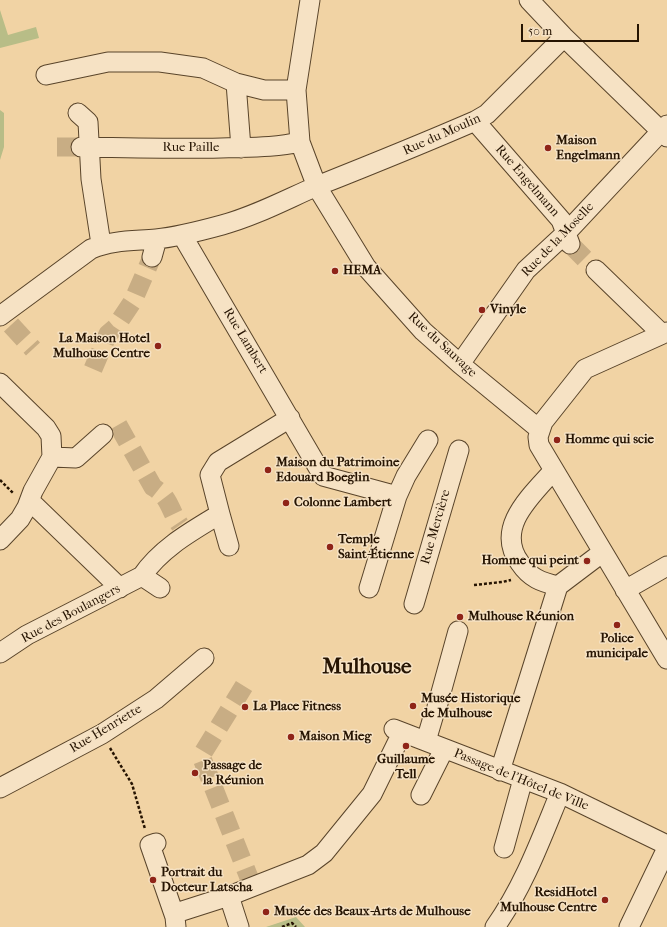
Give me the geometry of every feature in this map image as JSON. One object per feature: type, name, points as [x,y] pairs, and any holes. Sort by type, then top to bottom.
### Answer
[{"type":"street","name":"Rue du Sauvage","points":[[310,0],[296,90],[300,142],[317,187],[366,267],[423,331],[460,364],[540,429]]},
{"type":"street","points":[[529,0],[564,37],[665,131]]},
{"type":"street","name":"Rue du Moulin","points":[[101,244],[157,239],[182,235],[249,217],[474,122],[487,114],[564,37]]},
{"type":"street","points":[[46,75],[108,62],[160,62],[203,68],[236,83],[264,90],[296,90]]},
{"type":"street","points":[[236,83],[240,148]]},
{"type":"street","points":[[4,319],[91,249],[101,244],[85,147],[88,122],[78,113]]},
{"type":"street","name":"Rue Engelmann","points":[[474,122],[561,220],[569,239]]},
{"type":"street","name":"Rue de la Moselle","points":[[460,364],[526,270],[569,239],[665,131]]},
{"type":"street","name":"Rue Paille","points":[[85,147],[179,149],[240,148],[278,147],[300,142]]},
{"type":"street","name":"Rue Lambert","points":[[182,235],[323,476],[397,496]]},
{"type":"street","points":[[152,257],[157,239]]},
{"type":"street","points":[[596,270],[664,333],[585,369],[543,422],[538,437],[539,445],[667,659]]},
{"type":"street","points":[[0,383],[46,428],[51,436],[52,457],[32,491],[30,501],[20,519],[0,540]]},
{"type":"street","points":[[229,546],[210,475],[218,462],[290,418]]},
{"type":"street","points":[[52,457],[76,458],[103,434]]},
{"type":"street","points":[[369,588],[397,496],[406,476],[428,440]]},
{"type":"street","name":"Rue Mercière","points":[[414,604],[459,450]]},
{"type":"street","points":[[554,470],[516,516],[510,530],[514,555],[528,574],[547,584],[558,586]]},
{"type":"street","points":[[30,501],[120,588]]},
{"type":"street","points":[[160,588],[142,576],[150,565],[183,530],[220,514]]},
{"type":"street","points":[[500,770],[558,586],[603,552]]},
{"type":"street","points":[[625,590],[667,566]]},
{"type":"street","name":"Rue des Boulangers","points":[[0,653],[27,635],[142,576]]},
{"type":"street","points":[[426,742],[458,631]]},
{"type":"street","name":"Rue Henriette","points":[[0,788],[102,734],[156,698],[204,658]]},
{"type":"street","name":"Passage de l'Hôtel de Ville","points":[[229,896],[252,884],[308,865],[324,853],[372,794],[398,731],[560,793],[667,847]]},
{"type":"street","points":[[421,795],[444,749]]},
{"type":"street","points":[[504,848],[523,779]]},
{"type":"street","points":[[495,927],[506,911],[527,872],[560,793]]},
{"type":"street","points":[[153,844],[176,922]]},
{"type":"street","points":[[629,927],[667,847]]},
{"type":"street","points":[[176,922],[179,912],[229,896],[239,927]]},
{"type":"path","points":[[474,585],[502,582],[528,574]]},
{"type":"path","points":[[102,734],[132,784],[153,844]]},
{"type":"path","points":[[281,922],[282,927],[292,923],[296,927]]},
{"type":"green space","points":[[0,10],[8,35],[36,27],[39,38],[0,48]]},
{"type":"green space","points":[[0,110],[4,113],[4,147],[0,160]]},
{"type":"green space","points":[[296,917],[305,927],[266,927]]},
{"type":"tunnel","points":[[57,147],[81,147]]},
{"type":"tunnel","points":[[571,245],[596,270]]},
{"type":"tunnel","points":[[93,369],[108,334],[115,328],[133,301],[152,257]]},
{"type":"tunnel","points":[[11,325],[33,349]]},
{"type":"tunnel","points":[[118,425],[153,487],[167,500],[176,520],[180,525]]},
{"type":"tunnel","points":[[244,686],[201,756],[250,880]]},
{"type":"place","name":"Maison Engelmann","points":[[548,148]]},
{"type":"place","name":"HEMA","points":[[335,271]]},
{"type":"place","name":"Vinyle","points":[[482,310]]},
{"type":"place","name":"La Maison Hotel Mulhouse Centre","points":[[158,346]]},
{"type":"place","name":"Homme qui scie","points":[[557,440]]},
{"type":"place","name":"Maison du Patrimoine Edouard Boeglin","points":[[268,470]]},
{"type":"place","name":"Colonne Lambert","points":[[286,503]]},
{"type":"place","name":"Temple Saint-Étienne","points":[[330,547]]},
{"type":"place","name":"Homme qui peint","points":[[587,561]]},
{"type":"place","name":"Mulhouse Réunion","points":[[460,617]]},
{"type":"place","name":"Police municipale","points":[[617,625]]},
{"type":"place","name":"Musée Historique de Mulhouse","points":[[413,706]]},
{"type":"place","name":"La Place Fitness","points":[[245,707]]},
{"type":"place","name":"Maison Mieg","points":[[291,737]]},
{"type":"place","name":"Guillaume Tell","points":[[406,746]]},
{"type":"place","name":"Passage de la Réunion","points":[[195,773]]},
{"type":"place","name":"Portrait du Docteur Latscha","points":[[153,880]]},
{"type":"place","name":"ResidHotel Mulhouse Centre","points":[[605,900]]},
{"type":"place","name":"Musée des Beaux-Arts de Mulhouse","points":[[266,912]]},
{"type":"district","name":"Mulhouse","points":[[367,668]]}]
